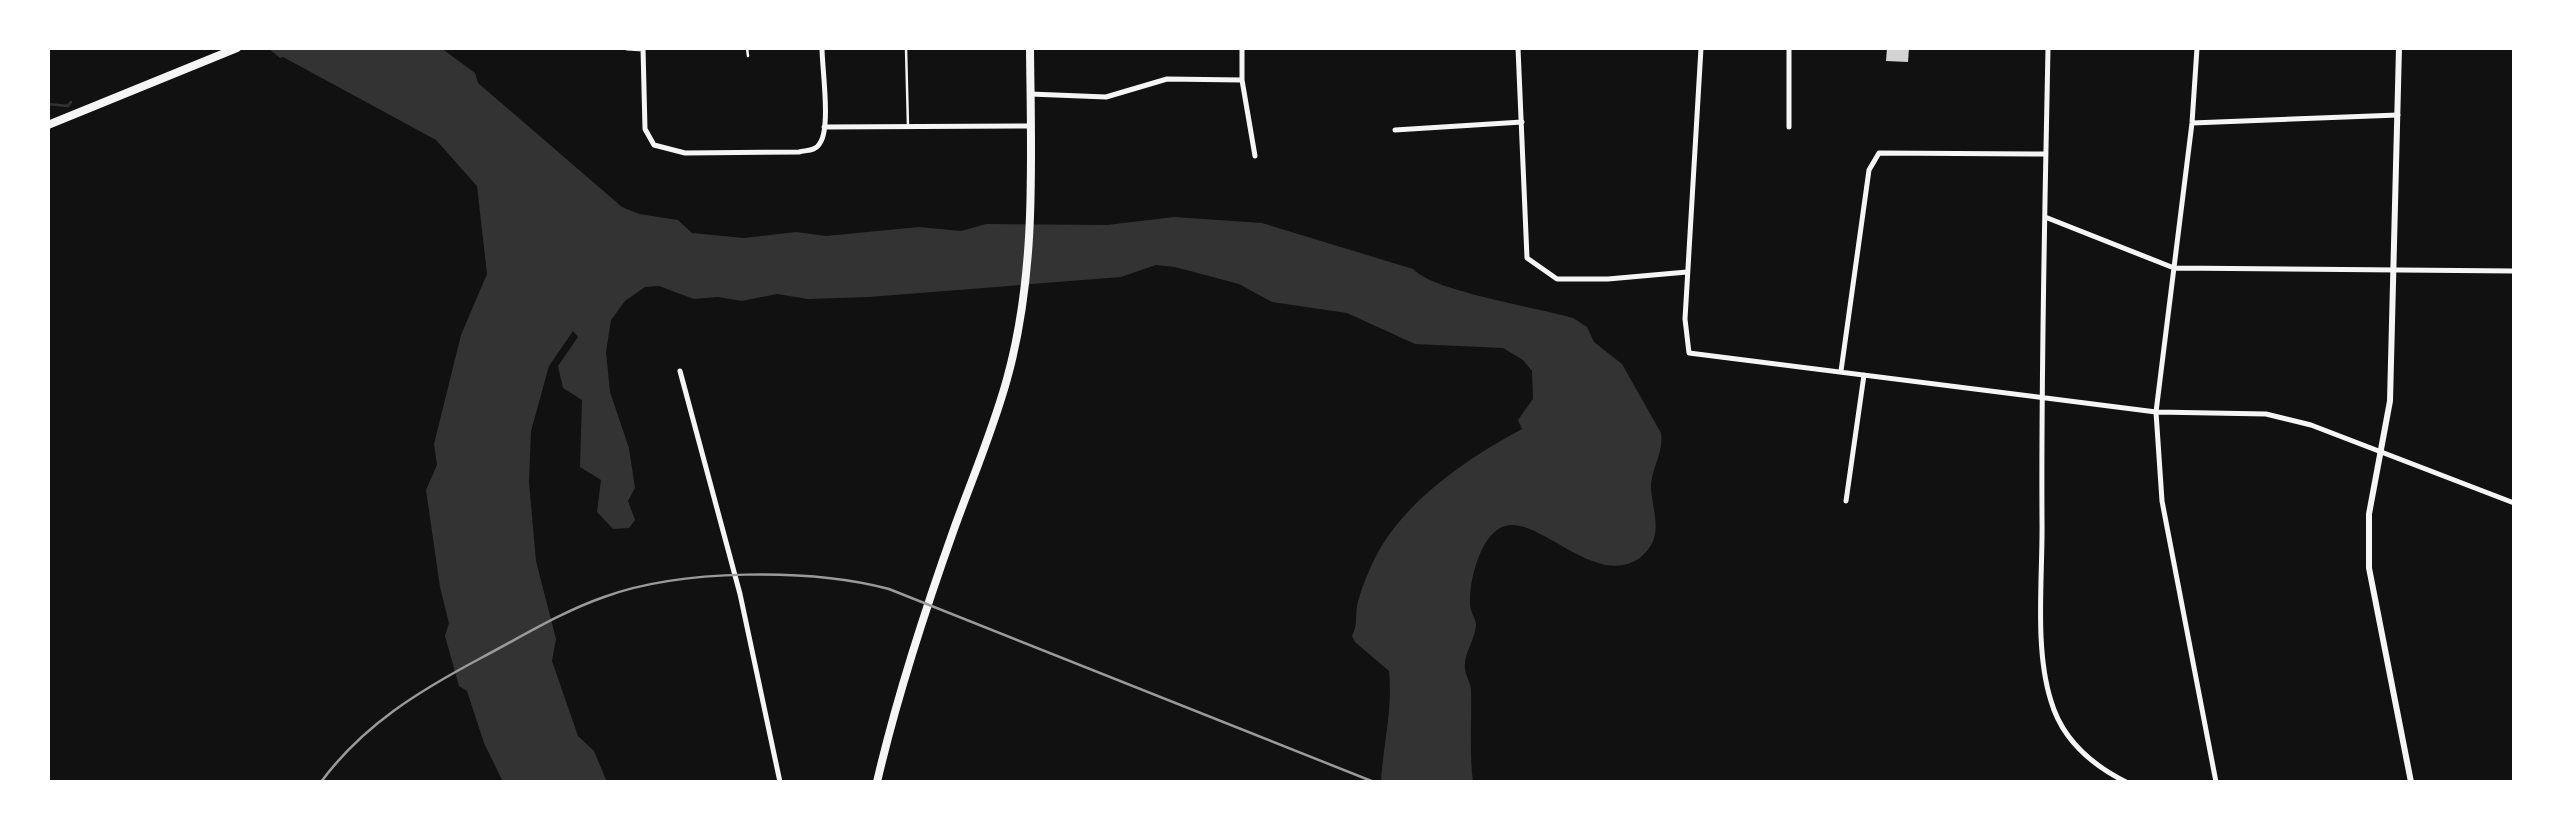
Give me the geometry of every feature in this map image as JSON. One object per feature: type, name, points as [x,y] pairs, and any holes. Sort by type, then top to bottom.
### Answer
[{"type":"main road","points":[[48,124],[237,48]]},
{"type":"main road","points":[[877,782],[904,674],[1002,396],[1019,323],[1030,240],[1030,48]]},
{"type":"street","points":[[627,48],[643,48],[645,129],[654,146],[685,153],[799,152],[815,148],[822,142],[824,127],[822,48]]},
{"type":"street","points":[[1242,48],[1242,80],[1255,156]]},
{"type":"street","points":[[1518,48],[1527,258],[1556,279],[1687,272]]},
{"type":"street","points":[[1701,48],[1685,319],[1689,353],[2156,412],[2266,414],[2310,425],[2514,503]]},
{"type":"street","points":[[1789,48],[1789,126]]},
{"type":"street","points":[[2048,48],[2041,399],[2044,659],[2051,702],[2077,747],[2102,770],[2126,782]]},
{"type":"street","points":[[2198,48],[2156,412],[2162,502],[2216,782]]},
{"type":"street","points":[[2399,48],[2390,401],[2369,514],[2370,568],[2410,782]]},
{"type":"street","points":[[1030,94],[1106,97],[1167,79],[1242,80]]},
{"type":"street","points":[[2192,122],[2398,115]]},
{"type":"street","points":[[1395,130],[1522,122]]},
{"type":"street","points":[[824,127],[1030,126]]},
{"type":"street","points":[[1841,371],[1869,170],[1879,153],[2046,154]]},
{"type":"street","points":[[2045,217],[2174,268],[2514,271]]},
{"type":"street","points":[[680,371],[740,594],[780,782]]},
{"type":"street","points":[[1846,501],[1864,375]]},
{"type":"lane","points":[[748,48],[748,56]]},
{"type":"lane","points":[[906,48],[908,126]]},
{"type":"shaded area","points":[[268,48],[441,48],[475,73],[478,83],[622,207],[678,220],[692,233],[744,238],[796,232],[826,236],[919,227],[961,231],[986,224],[1107,225],[1174,217],[1262,223],[1413,269],[1463,292],[1573,318],[1587,327],[1594,342],[1622,364],[1661,433],[1651,485],[1656,525],[1653,541],[1641,557],[1623,565],[1585,558],[1530,529],[1514,525],[1493,534],[1477,562],[1470,595],[1476,625],[1465,664],[1471,691],[1473,782],[1381,782],[1389,713],[1389,671],[1352,636],[1362,589],[1385,541],[1418,502],[1479,454],[1522,429],[1518,420],[1533,399],[1532,371],[1523,360],[1503,348],[1415,344],[1347,313],[1272,302],[1239,284],[1156,265],[1121,277],[869,297],[808,299],[777,294],[742,301],[694,299],[659,286],[645,287],[625,301],[611,320],[606,352],[610,392],[629,448],[635,488],[628,501],[635,520],[629,528],[613,529],[597,512],[601,480],[580,467],[582,400],[563,388],[558,366],[578,337],[573,331],[549,366],[531,431],[529,482],[536,561],[556,639],[552,661],[578,736],[594,751],[607,782],[503,782],[484,743],[467,691],[459,686],[445,636],[449,623],[426,490],[437,465],[434,444],[461,335],[487,274],[477,186],[436,140],[280,58]]},
{"type":"building","points":[[1887,48],[1909,48],[1908,62],[1886,61]]},
{"type":"waterway","points":[[48,104],[68,106],[71,102]]},
{"type":"railway","points":[[321,782],[355,743],[414,697],[557,617],[635,588],[746,575],[822,577],[889,589],[1374,782]]}]
